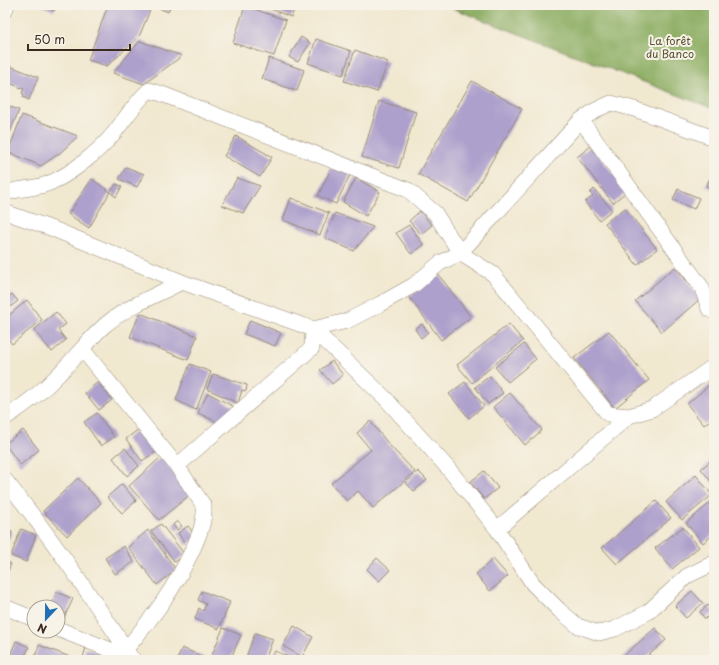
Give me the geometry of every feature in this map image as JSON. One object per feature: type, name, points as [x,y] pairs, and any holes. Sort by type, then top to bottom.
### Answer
[{"type":"street","points":[[5,10],[7,5]]},
{"type":"street","points":[[5,193],[51,182],[63,176],[94,153],[113,134],[138,101],[149,90],[408,190],[435,213],[460,253],[493,274],[608,414],[629,416],[652,410],[714,366]]},
{"type":"street","points":[[313,329],[347,321],[380,304],[414,285],[440,263],[460,253],[581,120],[611,102],[714,138]]},
{"type":"street","points":[[581,120],[702,288],[709,309],[714,312]]},
{"type":"street","points":[[5,212],[53,229],[182,282],[313,329],[385,398],[447,467],[497,529],[533,584],[559,610],[578,626],[599,633],[615,629],[648,612],[687,576],[714,562]]},
{"type":"street","points":[[5,418],[32,400],[58,376],[104,326],[117,316],[129,308],[182,282]]},
{"type":"street","points":[[177,466],[312,348],[313,329]]},
{"type":"street","points":[[83,350],[177,466],[204,506],[205,514],[201,529],[186,562],[171,591],[153,617],[131,657]]},
{"type":"street","points":[[497,529],[629,416]]},
{"type":"street","points":[[5,480],[27,507],[73,570],[131,657]]},
{"type":"street","points":[[5,607],[26,616]]},
{"type":"street","points":[[66,632],[131,657]]},
{"type":"green space","name":"La forêt du Banco","points":[[444,5],[714,5],[714,109]]},
{"type":"building","points":[[41,5],[56,5],[54,11]]},
{"type":"building","points":[[108,5],[137,5],[150,10],[139,37],[107,66],[88,60]]},
{"type":"building","points":[[151,5],[171,5],[168,12]]},
{"type":"building","points":[[269,5],[282,5],[294,10],[291,17],[268,8]]},
{"type":"building","points":[[245,6],[286,20],[274,56],[233,43]]},
{"type":"building","points":[[301,37],[310,43],[298,62],[289,57]]},
{"type":"building","points":[[316,39],[351,51],[343,75],[308,63]]},
{"type":"building","points":[[140,41],[182,56],[144,84],[113,73]]},
{"type":"building","points":[[355,50],[388,62],[377,92],[344,81]]},
{"type":"building","points":[[269,58],[304,70],[297,91],[262,79]]},
{"type":"building","points":[[5,64],[38,77],[29,100],[23,97],[24,94],[22,93],[24,89],[5,81]]},
{"type":"building","points":[[472,81],[522,109],[468,202],[418,174]]},
{"type":"building","points":[[379,101],[416,112],[399,168],[362,157]]},
{"type":"building","points":[[5,105],[19,110],[5,145]]},
{"type":"building","points":[[22,115],[78,136],[60,153],[41,166],[8,152]]},
{"type":"building","points":[[236,136],[272,157],[260,177],[224,156]]},
{"type":"building","points":[[591,146],[627,191],[613,203],[577,157]]},
{"type":"building","points":[[333,164],[351,173],[336,204],[318,196]]},
{"type":"building","points":[[126,167],[144,174],[137,187],[119,179]]},
{"type":"building","points":[[714,171],[714,190],[706,186]]},
{"type":"building","points":[[237,178],[260,186],[243,213],[222,205]]},
{"type":"building","points":[[356,178],[380,192],[366,216],[343,202]]},
{"type":"building","points":[[92,179],[110,192],[89,228],[68,214]]},
{"type":"building","points":[[116,184],[122,186],[116,197],[110,192]]},
{"type":"building","points":[[594,189],[612,210],[599,220],[585,202],[593,196],[590,193]]},
{"type":"building","points":[[678,189],[699,198],[694,209],[673,200]]},
{"type":"building","points":[[291,198],[329,213],[320,235],[283,220]]},
{"type":"building","points":[[625,208],[657,249],[637,265],[605,223]]},
{"type":"building","points":[[420,211],[432,225],[421,234],[409,221]]},
{"type":"building","points":[[335,213],[373,227],[354,251],[325,238]]},
{"type":"building","points":[[409,225],[424,245],[411,254],[396,233]]},
{"type":"building","points":[[675,267],[701,298],[662,332],[635,301]]},
{"type":"building","points":[[438,274],[471,317],[441,340],[409,297]]},
{"type":"building","points":[[12,294],[18,301],[5,311],[5,300]]},
{"type":"building","points":[[27,300],[42,320],[12,344],[5,335],[5,319]]},
{"type":"building","points":[[56,312],[66,324],[58,330],[66,340],[52,352],[34,330]]},
{"type":"building","points":[[140,313],[197,336],[188,360],[130,337]]},
{"type":"building","points":[[250,320],[281,333],[275,346],[244,334]]},
{"type":"building","points":[[422,324],[428,332],[421,338],[415,329]]},
{"type":"building","points":[[509,324],[523,341],[472,383],[457,365]]},
{"type":"building","points":[[609,331],[649,380],[615,408],[574,358]]},
{"type":"building","points":[[524,344],[536,359],[508,382],[495,367]]},
{"type":"building","points":[[332,361],[343,375],[332,384],[320,370]]},
{"type":"building","points":[[190,364],[211,372],[196,410],[176,400]]},
{"type":"building","points":[[213,374],[247,385],[246,391],[242,390],[238,403],[207,389]]},
{"type":"building","points":[[490,376],[503,393],[488,404],[475,387]]},
{"type":"building","points":[[714,381],[714,417],[704,425],[687,404]]},
{"type":"building","points":[[98,382],[112,400],[99,410],[85,393]]},
{"type":"building","points":[[465,382],[484,406],[469,418],[449,394]]},
{"type":"building","points":[[208,393],[236,408],[217,422],[198,413]]},
{"type":"building","points":[[510,393],[542,430],[525,445],[493,407]]},
{"type":"building","points":[[97,413],[114,437],[101,446],[84,422]]},
{"type":"building","points":[[370,421],[391,447],[415,472],[373,508],[358,491],[347,501],[331,483],[371,450],[357,433]]},
{"type":"building","points":[[140,428],[157,451],[142,461],[126,439]]},
{"type":"building","points":[[23,430],[39,450],[20,465],[5,444]]},
{"type":"building","points":[[125,448],[139,466],[127,476],[113,458]]},
{"type":"building","points":[[161,457],[191,494],[159,520],[129,486]]},
{"type":"building","points":[[714,458],[714,485],[701,469]]},
{"type":"building","points":[[418,471],[427,480],[414,491],[406,483]]},
{"type":"building","points":[[484,471],[498,488],[484,499],[470,482]]},
{"type":"building","points":[[696,475],[712,495],[682,520],[666,502]]},
{"type":"building","points":[[78,478],[101,503],[67,536],[43,511]]},
{"type":"building","points":[[122,484],[136,501],[122,513],[107,497]]},
{"type":"building","points":[[714,500],[714,534],[703,543],[686,523]]},
{"type":"building","points":[[656,501],[671,518],[617,564],[602,548]]},
{"type":"building","points":[[177,521],[182,526],[177,530],[173,525]]},
{"type":"building","points":[[161,524],[185,555],[175,562],[151,531]]},
{"type":"building","points":[[188,526],[197,538],[186,545],[178,533]]},
{"type":"building","points":[[683,527],[699,547],[672,569],[655,548]]},
{"type":"building","points":[[5,529],[12,532],[5,547]]},
{"type":"building","points":[[21,529],[36,535],[26,562],[11,556]]},
{"type":"building","points":[[148,530],[176,570],[157,585],[128,547]]},
{"type":"building","points":[[124,546],[134,562],[115,574],[105,558]]},
{"type":"building","points":[[377,558],[390,570],[379,581],[367,569]]},
{"type":"building","points":[[493,559],[508,576],[490,591],[476,574]]},
{"type":"building","points":[[5,561],[11,564],[5,578]]},
{"type":"building","points":[[202,591],[230,602],[219,629],[195,619],[199,608],[203,611],[206,604],[198,600]]},
{"type":"building","points":[[692,591],[703,603],[686,618],[675,606]]},
{"type":"building","points":[[57,592],[73,599],[66,614],[66,599],[54,599]]},
{"type":"building","points":[[708,605],[714,613],[705,619],[700,612]]},
{"type":"building","points":[[294,626],[313,637],[302,657],[283,646]]},
{"type":"building","points":[[223,628],[241,635],[230,660],[210,660]]},
{"type":"building","points":[[655,628],[666,640],[643,660],[620,659]]},
{"type":"building","points":[[255,633],[273,639],[265,660],[245,660]]},
{"type":"building","points":[[16,641],[29,647],[23,660],[13,660],[9,658]]},
{"type":"building","points":[[39,645],[78,660],[34,660]]},
{"type":"building","points":[[86,648],[117,660],[82,660]]},
{"type":"building","points":[[182,648],[204,657],[202,660],[177,660]]},
{"type":"building","points":[[275,651],[296,660],[271,660]]}]
